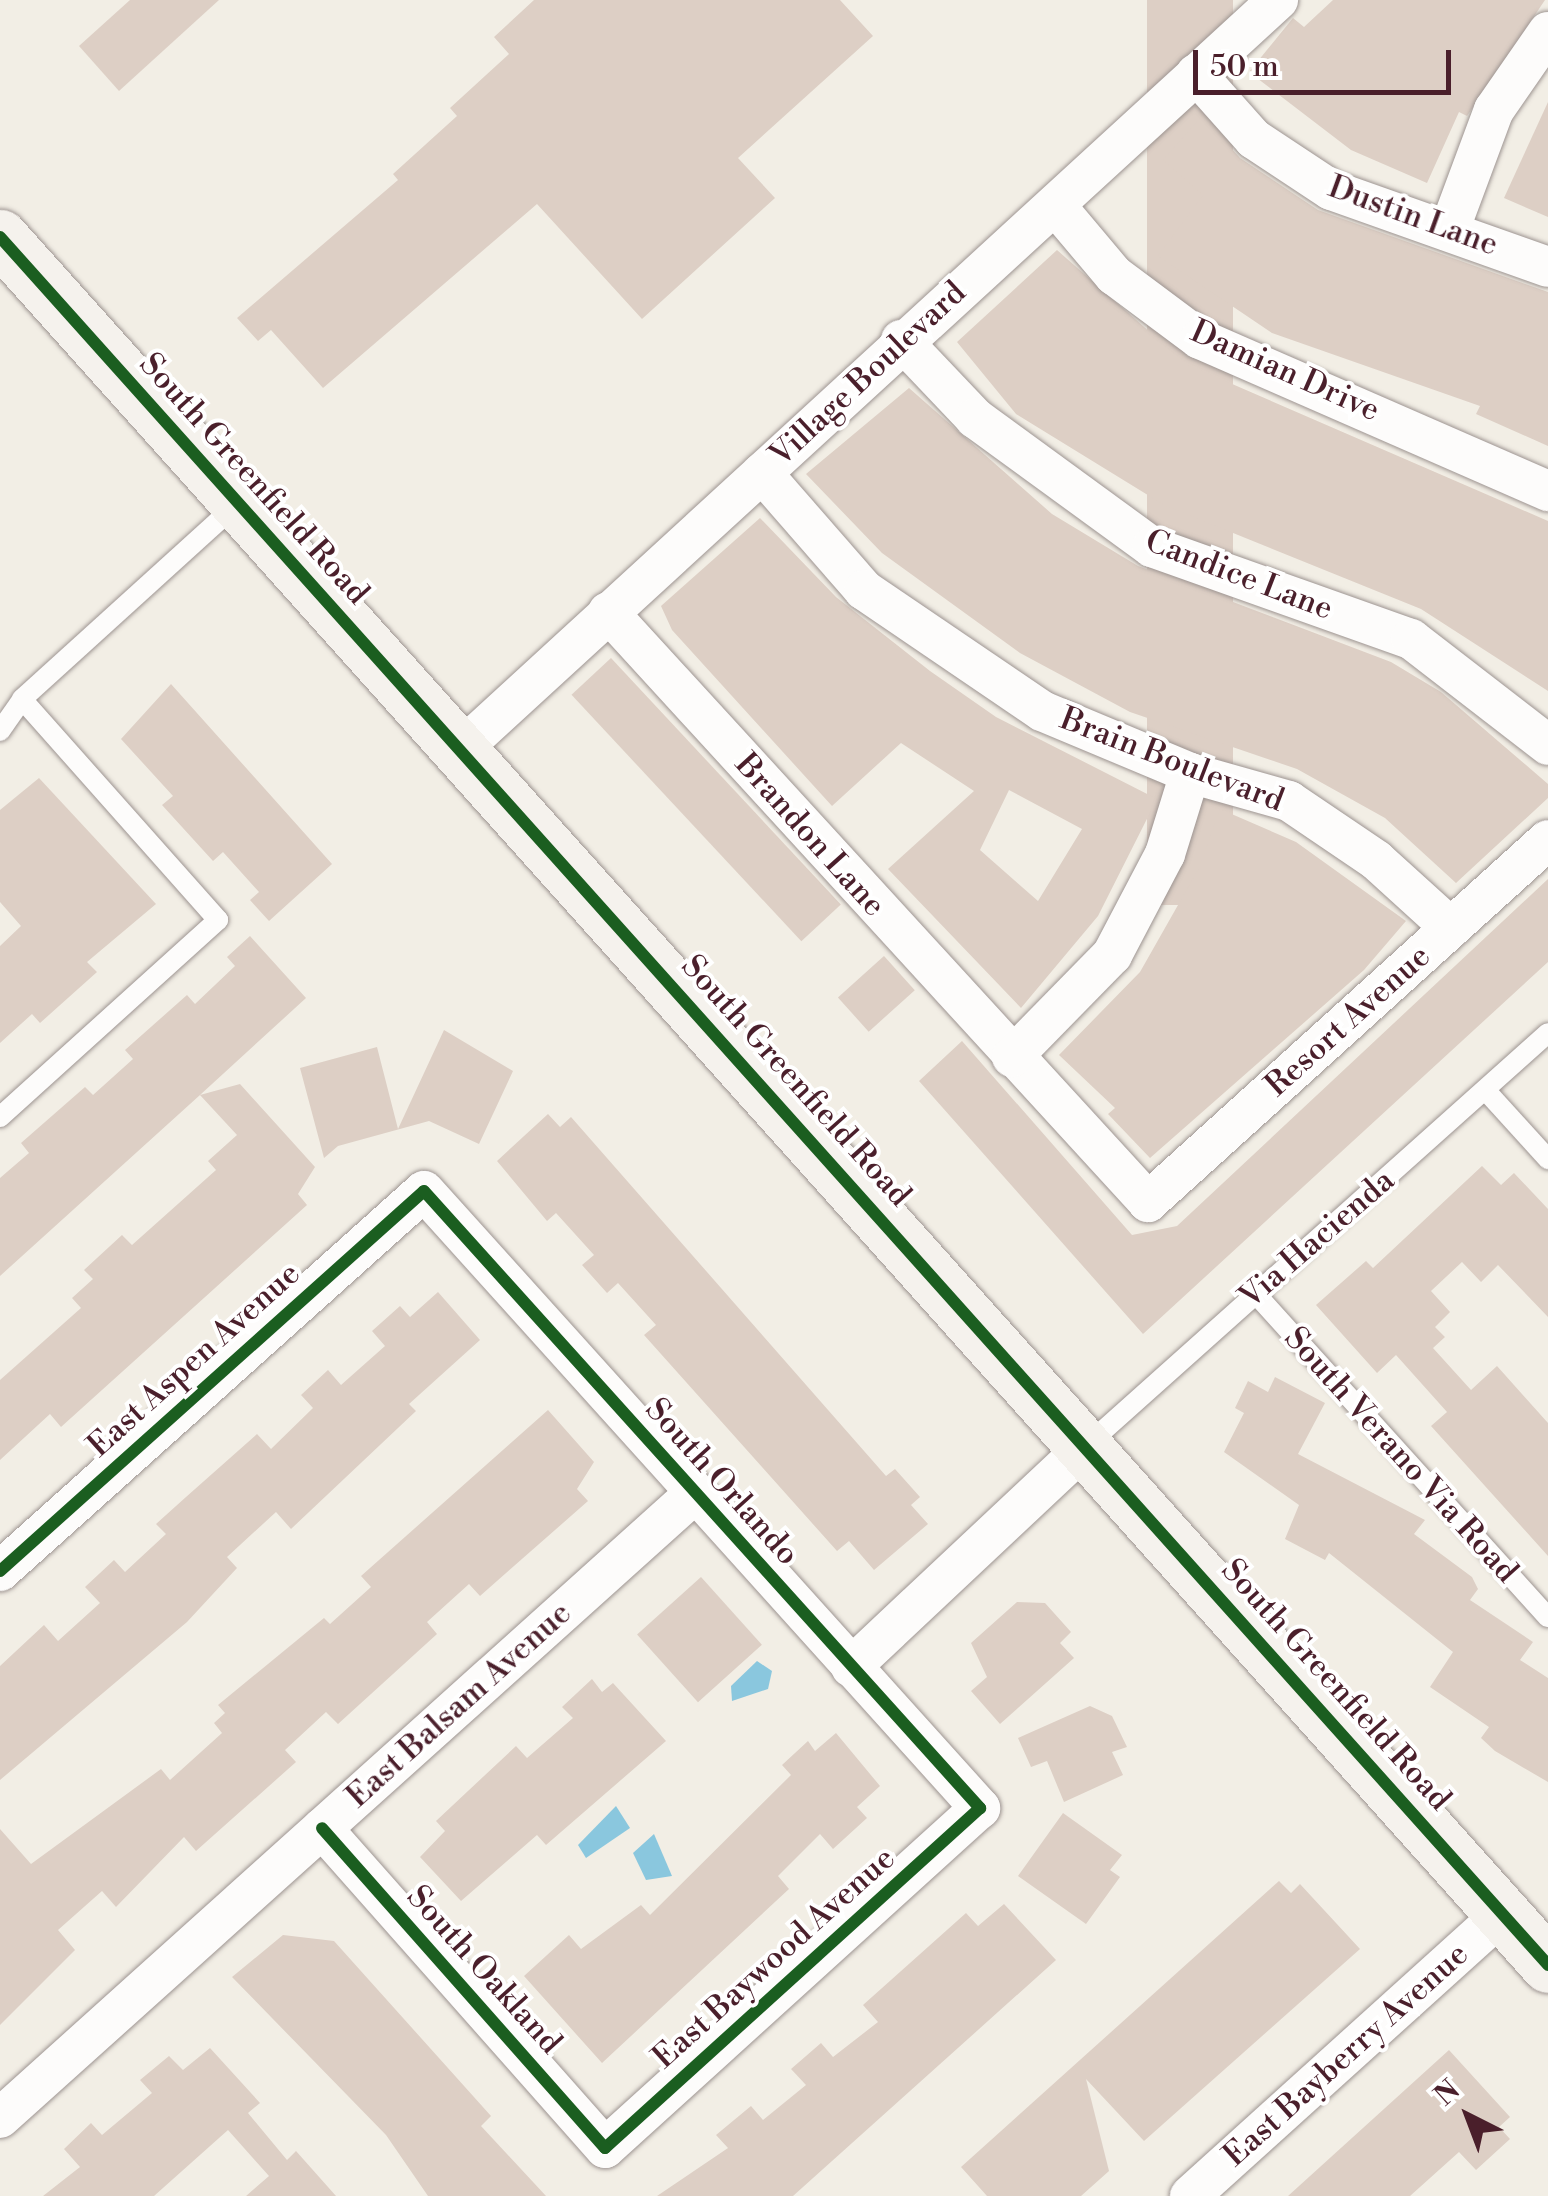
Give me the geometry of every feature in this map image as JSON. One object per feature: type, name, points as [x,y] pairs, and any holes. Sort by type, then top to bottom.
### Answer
[{"type":"main road","name":"South Greenfield Road","points":[[0,237],[1088,1445],[1548,1965]]},
{"type":"street","name":"Village Boulevard","points":[[460,750],[762,473],[900,340],[1055,205],[1278,0]]},
{"type":"street","points":[[1450,228],[1494,110],[1548,32]]},
{"type":"street","name":"Dustin Lane","points":[[1196,74],[1254,139],[1331,190],[1450,228],[1548,267]]},
{"type":"street","name":"Damian Drive","points":[[1055,205],[1114,275],[1200,339],[1548,491]]},
{"type":"street","name":"Candice Lane","points":[[900,340],[975,418],[1152,547],[1412,639],[1548,745]]},
{"type":"street","name":"Brain Boulevard","points":[[762,473],[864,590],[1042,712],[1190,773],[1288,801],[1376,860],[1451,928]]},
{"type":"street","name":"Brandon Lane","points":[[608,612],[1148,1202]]},
{"type":"street","points":[[1012,1057],[1112,954],[1166,854],[1190,773]]},
{"type":"street","name":"Resort Avenue","points":[[1148,1202],[1548,840]]},
{"type":"street","name":"South Orlando","points":[[424,1191],[980,1808]]},
{"type":"street","name":"East Aspen Avenue","points":[[0,1571],[424,1191]]},
{"type":"street","points":[[851,1667],[1088,1445]]},
{"type":"street","name":"East Balsam Avenue","points":[[0,2118],[695,1493]]},
{"type":"street","name":"East Baywood Avenue","points":[[605,2148],[980,1808]]},
{"type":"street","name":"South Oakland","points":[[322,1828],[605,2148]]},
{"type":"street","name":"East Bayberry Avenue","points":[[1190,2196],[1502,1914]]},
{"type":"lane","points":[[0,731],[22,699],[238,503]]},
{"type":"lane","points":[[0,1117],[218,920],[22,699]]},
{"type":"lane","name":"Via Hacienda","points":[[1088,1445],[1254,1292],[1487,1092],[1548,1033]]},
{"type":"lane","points":[[1487,1092],[1548,1159]]},
{"type":"lane","name":"South Verano Via Road","points":[[1254,1292],[1548,1617]]},
{"type":"water","points":[[757,1661],[772,1671],[768,1689],[732,1701],[731,1686]]},
{"type":"water","points":[[616,1806],[630,1828],[586,1858],[578,1845]]},
{"type":"water","points":[[654,1834],[672,1876],[646,1880],[633,1853]]},
{"type":"building","points":[[130,0],[219,0],[119,91],[79,46]]},
{"type":"building","points":[[534,0],[840,0],[873,36],[738,158],[775,198],[642,319],[537,204],[323,388],[271,330],[258,341],[237,318],[398,180],[393,174],[457,116],[450,108],[509,54],[494,37]]},
{"type":"building","points":[[1147,0],[1233,0],[1233,905],[1147,905]]},
{"type":"building","points":[[1333,0],[1545,0],[1467,116],[1459,112],[1427,183],[1351,150],[1249,72],[1293,18],[1304,27]]},
{"type":"building","points":[[1548,102],[1548,217],[1504,198]]},
{"type":"building","points":[[1202,116],[1240,158],[1318,210],[1548,292],[1548,446],[1476,414],[1480,406],[1272,333],[1158,256],[1203,195],[1163,160]]},
{"type":"building","points":[[1057,250],[1186,364],[1548,521],[1548,691],[1421,609],[1164,505],[1016,414],[957,342]]},
{"type":"building","points":[[909,388],[1052,514],[1138,566],[1391,662],[1441,692],[1548,784],[1548,798],[1456,883],[1385,818],[1297,769],[1130,712],[1020,653],[882,553],[806,474]]},
{"type":"building","points":[[760,518],[836,597],[930,671],[996,717],[1157,799],[1098,916],[1021,1008],[888,869],[974,791],[901,743],[832,806],[672,630],[661,606]],"holes":[[[1009,790],[1082,829],[1038,901],[980,850]]]},
{"type":"building","points":[[611,658],[841,904],[801,941],[572,695]]},
{"type":"building","points":[[171,684],[332,864],[269,921],[250,900],[259,892],[223,852],[213,861],[162,805],[173,796],[121,739]]},
{"type":"building","points":[[39,778],[156,904],[87,962],[97,972],[40,1023],[32,1014],[0,1043],[0,946],[21,926],[0,902],[0,810]]},
{"type":"building","points":[[1220,809],[1296,842],[1406,921],[1364,970],[1150,1158],[1108,1114],[1115,1108],[1059,1055],[1140,972],[1199,868]]},
{"type":"building","points":[[1548,879],[1548,962],[1143,1334],[919,1081],[962,1041],[1132,1235],[1177,1226]]},
{"type":"building","points":[[250,936],[306,998],[0,1276],[0,1178],[29,1153],[21,1143],[85,1087],[93,1095],[133,1059],[125,1050],[187,995],[195,1004],[235,966],[227,957]]},
{"type":"building","points":[[884,956],[915,990],[869,1032],[838,997]]},
{"type":"building","points":[[444,1030],[513,1071],[479,1144],[429,1121],[338,1146],[324,1158],[300,1068],[377,1047],[398,1129]]},
{"type":"building","points":[[240,1084],[315,1167],[298,1194],[307,1205],[61,1427],[50,1414],[0,1460],[0,1380],[81,1308],[72,1298],[93,1279],[84,1270],[122,1235],[132,1245],[216,1170],[208,1161],[237,1135],[200,1095]]},
{"type":"building","points":[[548,1114],[560,1127],[571,1117],[886,1476],[895,1469],[920,1497],[911,1505],[928,1524],[874,1570],[849,1541],[837,1551],[644,1335],[656,1325],[618,1283],[607,1293],[582,1265],[594,1255],[556,1213],[547,1221],[497,1161]]},
{"type":"building","points":[[1482,1166],[1501,1185],[1514,1173],[1548,1209],[1548,1317],[1498,1265],[1481,1282],[1462,1262],[1431,1291],[1450,1312],[1435,1327],[1445,1337],[1433,1348],[1471,1390],[1497,1366],[1548,1423],[1548,1556],[1431,1426],[1447,1412],[1396,1355],[1377,1373],[1316,1305],[1366,1261],[1373,1268]]},
{"type":"building","points":[[438,1292],[480,1340],[409,1404],[416,1411],[291,1529],[276,1512],[227,1557],[237,1568],[187,1622],[0,1780],[0,1666],[44,1625],[58,1641],[100,1603],[85,1587],[114,1560],[125,1572],[166,1534],[156,1524],[186,1497],[257,1434],[271,1449],[313,1408],[301,1395],[328,1370],[341,1385],[385,1346],[372,1331],[400,1306],[410,1317]]},
{"type":"building","points":[[1275,1377],[1325,1403],[1298,1454],[1425,1520],[1414,1534],[1472,1577],[1478,1589],[1470,1600],[1533,1642],[1520,1660],[1548,1678],[1548,1782],[1495,1751],[1481,1738],[1489,1727],[1430,1687],[1453,1652],[1329,1553],[1325,1560],[1285,1539],[1299,1505],[1224,1452],[1244,1413],[1235,1408],[1248,1381],[1268,1392]]},
{"type":"building","points":[[548,1410],[594,1462],[577,1489],[588,1501],[480,1596],[469,1584],[427,1622],[437,1634],[338,1724],[326,1712],[285,1750],[296,1762],[196,1851],[184,1837],[116,1907],[102,1891],[58,1930],[75,1950],[0,2025],[0,1829],[31,1864],[161,1769],[170,1780],[222,1733],[214,1723],[225,1713],[218,1705],[324,1618],[330,1624],[371,1587],[361,1576]]},
{"type":"building","points":[[701,1577],[762,1645],[698,1702],[637,1635]]},
{"type":"building","points":[[1017,1602],[1045,1603],[1071,1632],[1060,1643],[1074,1658],[1000,1724],[971,1691],[987,1677],[971,1643]]},
{"type":"building","points":[[592,1679],[602,1692],[613,1683],[666,1741],[546,1845],[537,1835],[461,1901],[420,1857],[445,1831],[436,1821],[516,1746],[527,1758],[573,1718],[562,1707]]},
{"type":"building","points":[[1090,1706],[1112,1716],[1127,1747],[1112,1752],[1123,1775],[1064,1802],[1047,1761],[1031,1767],[1018,1738]]},
{"type":"building","points":[[836,1733],[880,1786],[857,1807],[867,1818],[833,1849],[820,1834],[778,1876],[789,1889],[602,2063],[524,1976],[569,1935],[581,1949],[641,1905],[650,1915],[791,1775],[782,1765],[808,1741],[815,1751]]},
{"type":"building","points":[[1063,1813],[1122,1855],[1110,1870],[1120,1877],[1086,1924],[1018,1876]]},
{"type":"building","points":[[1279,1881],[1291,1893],[1300,1884],[1360,1949],[1144,2141],[1086,2079],[1109,2171],[1081,2196],[987,2196],[961,2167]]},
{"type":"building","points":[[1004,1904],[1056,1960],[793,2196],[657,2196],[728,2148],[716,2135],[751,2106],[763,2120],[806,2085],[791,2069],[821,2043],[833,2057],[878,2022],[863,2005],[966,1913],[978,1926]]},
{"type":"building","points":[[283,1935],[334,1941],[491,2116],[481,2126],[546,2196],[428,2196],[386,2135],[232,1977]]},
{"type":"building","points":[[210,2048],[260,2103],[248,2113],[287,2160],[296,2151],[336,2196],[246,2196],[269,2176],[228,2130],[154,2196],[43,2196],[80,2167],[64,2149],[91,2123],[102,2135],[152,2093],[140,2080],[169,2056],[183,2070]]},
{"type":"building","points":[[1449,2050],[1510,2117],[1499,2127],[1510,2139],[1476,2170],[1459,2152],[1410,2196],[1288,2196]]},
{"type":"cycle path","points":[[0,237],[1548,1965]]},
{"type":"cycle path","points":[[0,1571],[424,1191],[980,1808],[605,2148],[322,1828]]}]
